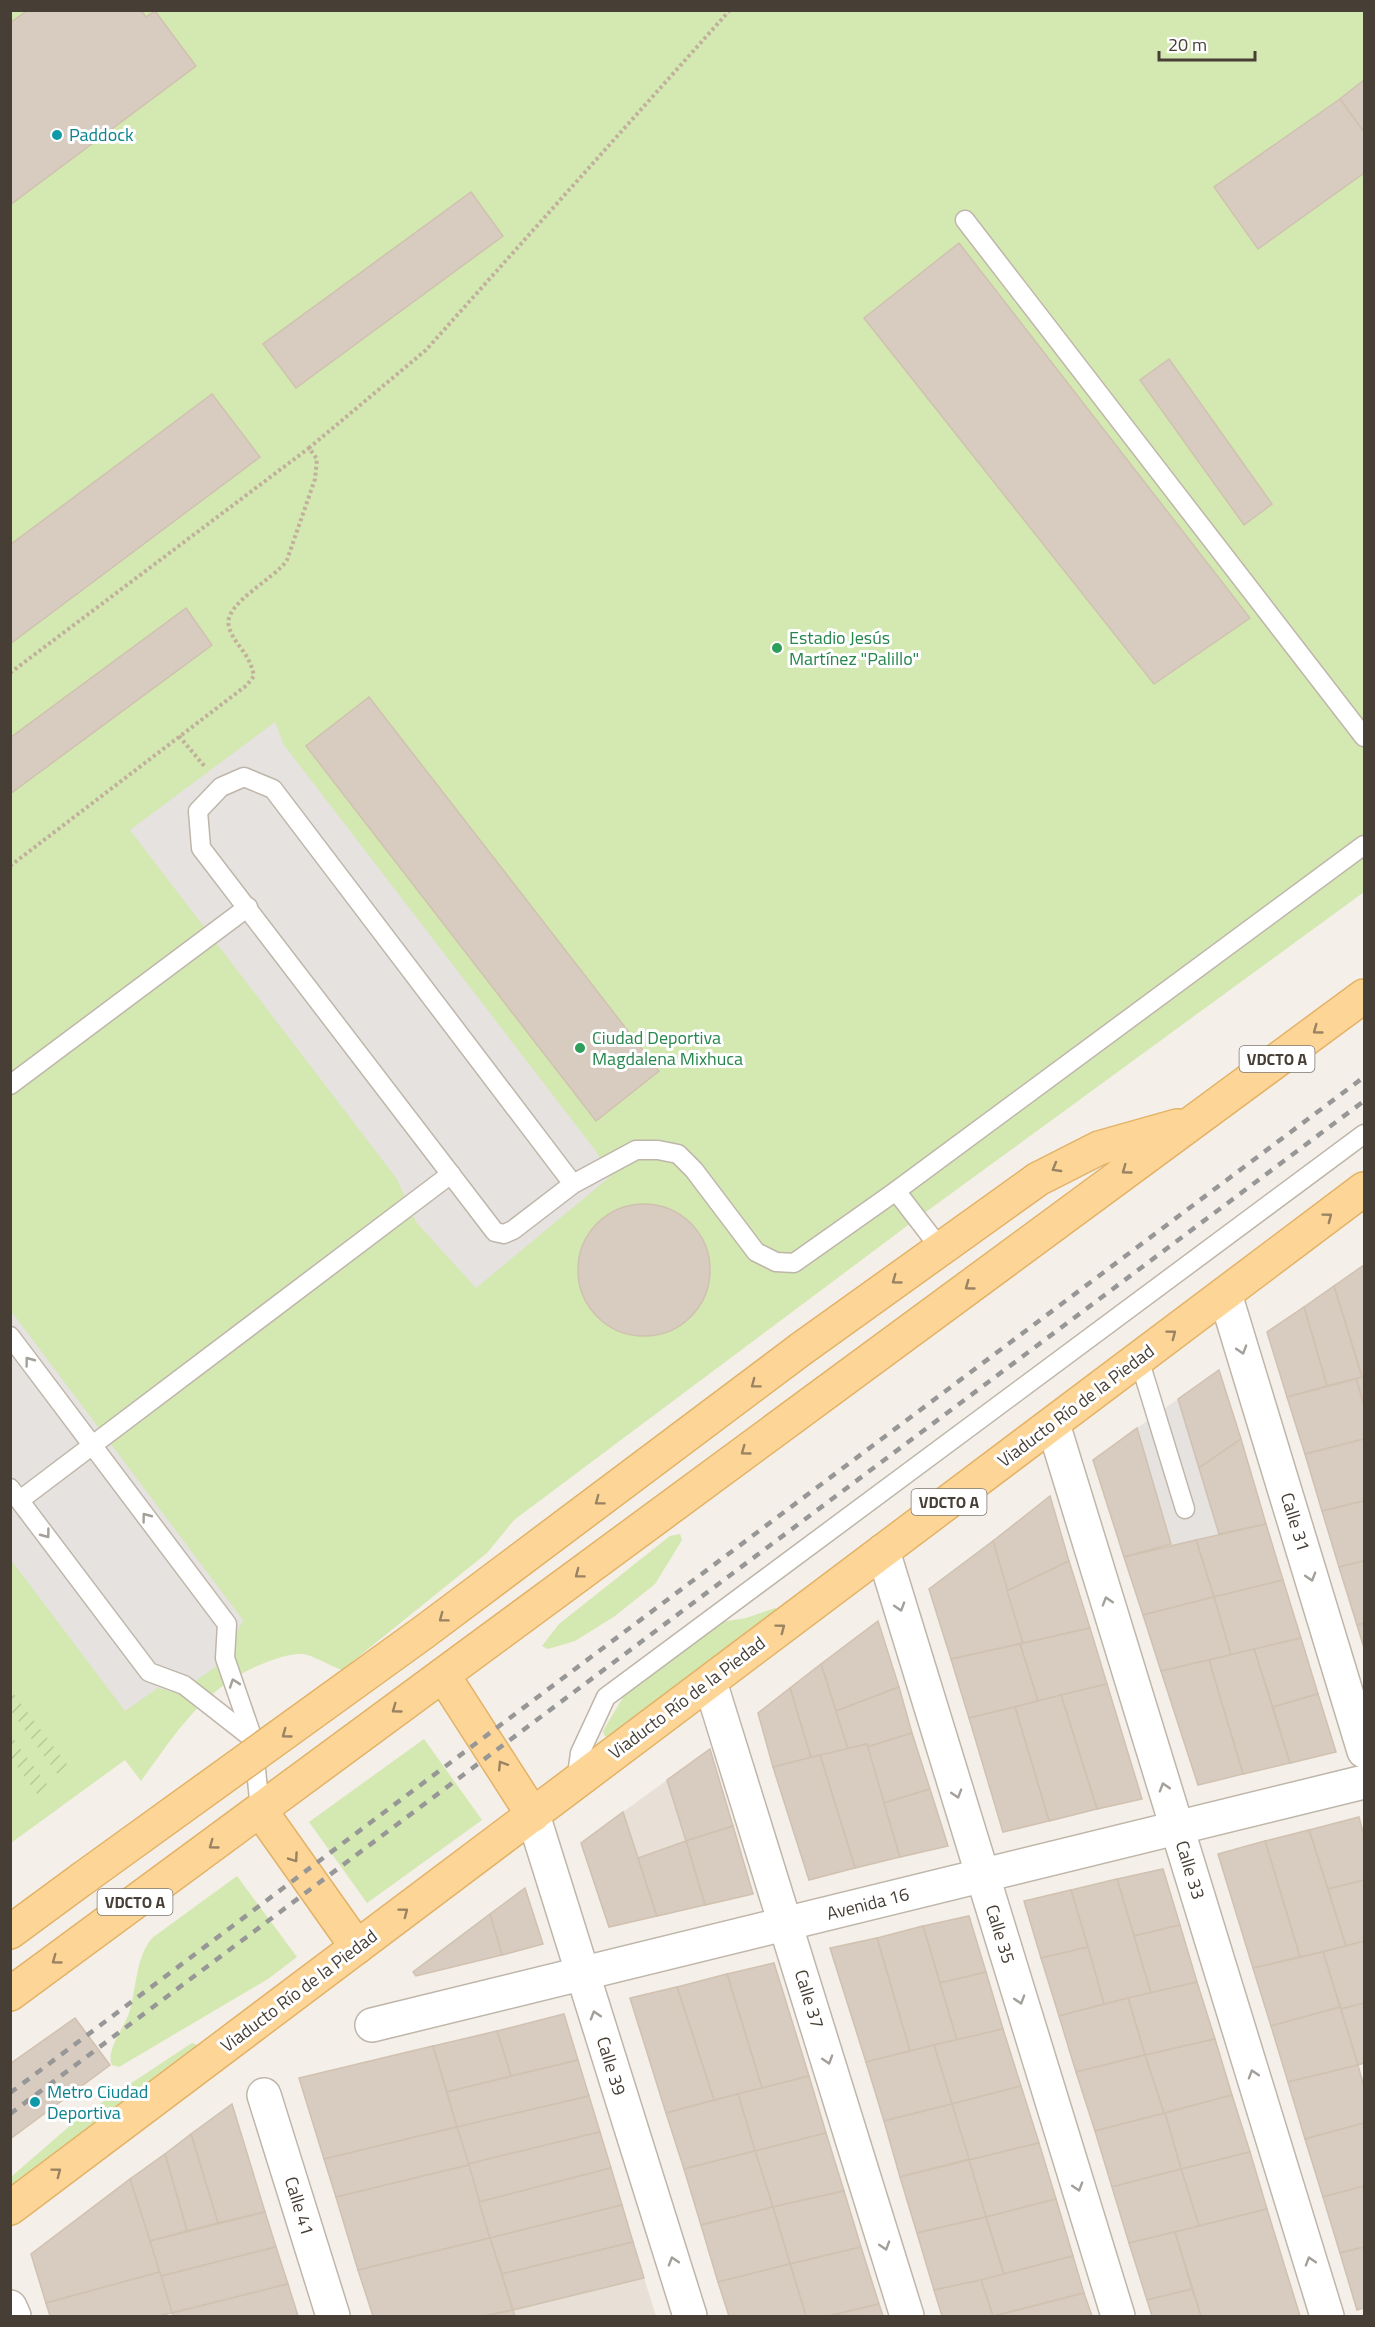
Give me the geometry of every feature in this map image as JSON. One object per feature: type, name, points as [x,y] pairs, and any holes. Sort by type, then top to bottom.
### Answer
[{"type":"main road","name":"VDCTO A","points":[[10,1994],[1190,1122],[1365,996]]},
{"type":"main road","points":[[10,1932],[424,1632],[801,1348],[1012,1196],[1066,1163],[1133,1136],[1190,1122]]},
{"type":"main road","name":"Viaducto Río de la Piedad","points":[[10,2208],[1365,1190]]},
{"type":"main road","points":[[443,1675],[533,1815]]},
{"type":"main road","points":[[260,1810],[357,1947]]},
{"type":"street","name":"Calle 31","points":[[1225,1294],[1365,1751]]},
{"type":"street","name":"Calle 33","points":[[1053,1424],[1327,2316]]},
{"type":"street","name":"Calle 35","points":[[883,1551],[1118,2316]]},
{"type":"street","name":"Calle 37","points":[[710,1682],[907,2316]]},
{"type":"street","name":"Avenida 16","points":[[372,2025],[1365,1782]]},
{"type":"street","name":"Calle 39","points":[[533,1815],[690,2316]]},
{"type":"street","name":"Calle 41","points":[[264,2095],[333,2316]]},
{"type":"street","points":[[10,2307],[14,2316]]},
{"type":"lane","points":[[965,220],[1365,738]]},
{"type":"lane","points":[[573,1184],[273,789],[244,777],[221,787],[198,811],[201,848],[495,1232],[504,1234],[573,1184],[636,1150],[678,1154],[694,1170],[756,1252],[776,1262],[794,1263],[896,1191],[1365,845]]},
{"type":"lane","points":[[10,1085],[248,908]]},
{"type":"lane","points":[[576,1782],[580,1753],[606,1697],[1365,1134]]},
{"type":"lane","points":[[253,1739],[184,1684],[149,1672],[15,1494],[93,1446],[450,1174]]},
{"type":"lane","points":[[896,1191],[940,1248]]},
{"type":"lane","points":[[10,1336],[227,1624],[225,1658],[253,1739],[260,1810]]},
{"type":"lane","points":[[1139,1359],[1185,1509]]},
{"type":"path","points":[[10,673],[309,448],[426,350],[730,10]]},
{"type":"path","points":[[10,866],[247,685],[254,676],[251,660],[229,627],[229,614],[235,605],[280,571],[287,560],[315,479],[317,459],[309,448]]},
{"type":"path","points":[[179,736],[221,787]]},
{"type":"shaded area","points":[[275,722],[284,745],[595,1150],[611,1176],[476,1288],[416,1222],[397,1179],[130,830]]},
{"type":"shaded area","points":[[11,1311],[243,1620],[233,1641],[234,1654],[178,1693],[158,1688],[125,1711],[11,1560]]},
{"type":"shaded area","points":[[1178,1399],[1219,1534],[1172,1546],[1137,1428]]},
{"type":"shaded area","points":[[667,1780],[686,1841],[638,1858],[623,1812]]},
{"type":"shaded area","points":[[644,2278],[656,2316],[515,2316],[513,2310]]},
{"type":"green space","name":"Ciudad Deportiva Magdalena Mixhuca","points":[[11,11],[1364,11],[1364,892],[919,1217],[514,1520],[487,1553],[342,1670],[312,1657],[298,1654],[272,1660],[241,1674],[207,1699],[193,1713],[141,1781],[125,1760],[11,1843]]},
{"type":"green space","points":[[680,1534],[682,1540],[655,1584],[615,1616],[575,1641],[548,1649],[542,1646],[559,1624],[670,1536]]},
{"type":"green space","points":[[775,1608],[778,1611],[613,1735],[607,1737],[604,1735],[603,1731],[629,1687],[709,1624],[746,1618]]},
{"type":"green space","points":[[10,1689],[72,1771],[61,1779],[11,1711]]},
{"type":"green space","points":[[11,1736],[49,1787],[38,1795],[11,1758]]},
{"type":"green space","points":[[424,1739],[482,1820],[367,1903],[309,1822]]},
{"type":"green space","points":[[237,1876],[297,1957],[268,1979],[119,2067],[112,2065],[111,2053],[129,2013],[139,1964],[146,1946],[152,1938]]},
{"type":"green space","points":[[192,2043],[196,2044],[196,2048],[11,2190],[11,2177],[80,2117]]},
{"type":"building","name":"Paddock","points":[[28,10],[141,10],[146,17],[155,11],[196,66],[10,205],[10,23]]},
{"type":"building","points":[[1364,80],[1364,132],[1340,99]]},
{"type":"building","points":[[1340,99],[1364,132],[1364,173],[1258,249],[1214,187]]},
{"type":"building","points":[[471,192],[503,236],[296,388],[263,344]]},
{"type":"building","points":[[959,243],[1250,618],[1154,684],[864,318]]},
{"type":"building","points":[[1169,359],[1272,504],[1244,525],[1140,380]]},
{"type":"building","points":[[212,394],[260,457],[10,644],[10,545]]},
{"type":"building","points":[[186,608],[212,645],[10,794],[10,738]]},
{"type":"building","points":[[369,697],[659,1071],[596,1121],[306,746]]},
{"type":"building","points":[[644,1204],[669,1209],[691,1223],[705,1245],[710,1270],[705,1295],[691,1317],[669,1331],[644,1336],[619,1331],[597,1317],[583,1295],[578,1270],[583,1245],[597,1223],[619,1209]]},
{"type":"building","points":[[1364,1265],[1364,1377],[1362,1377],[1334,1286]]},
{"type":"building","points":[[1334,1286],[1362,1377],[1327,1386],[1304,1307]]},
{"type":"building","points":[[1304,1307],[1327,1386],[1287,1397],[1267,1332]]},
{"type":"building","points":[[1219,1370],[1241,1439],[1199,1468],[1178,1399]]},
{"type":"building","points":[[1364,1377],[1364,1405],[1356,1379]]},
{"type":"building","points":[[1356,1379],[1364,1405],[1364,1439],[1305,1454],[1287,1397]]},
{"type":"building","points":[[1137,1428],[1171,1544],[1124,1557],[1093,1460]]},
{"type":"building","points":[[1241,1439],[1266,1524],[1219,1534],[1199,1468]]},
{"type":"building","points":[[1364,1439],[1364,1501],[1322,1511],[1305,1454]]},
{"type":"building","points":[[1050,1496],[1069,1561],[1007,1591],[993,1541]]},
{"type":"building","points":[[1364,1501],[1364,1561],[1339,1567],[1322,1511]]},
{"type":"building","points":[[1266,1524],[1283,1580],[1214,1597],[1196,1540]]},
{"type":"building","points":[[1196,1540],[1214,1597],[1143,1615],[1124,1557]]},
{"type":"building","points":[[993,1541],[1023,1643],[951,1659],[929,1589]]},
{"type":"building","points":[[1069,1561],[1090,1628],[1023,1643],[1007,1591]]},
{"type":"building","points":[[1364,1561],[1364,1623],[1357,1625],[1339,1567]]},
{"type":"building","points":[[1283,1580],[1301,1638],[1231,1655],[1214,1597]]},
{"type":"building","points":[[1214,1597],[1231,1655],[1161,1671],[1143,1615]]},
{"type":"building","points":[[878,1621],[899,1687],[836,1711],[821,1664]]},
{"type":"building","points":[[1364,1623],[1364,1648],[1357,1625]]},
{"type":"building","points":[[1090,1628],[1107,1684],[1038,1701],[1020,1644]]},
{"type":"building","points":[[1301,1638],[1318,1694],[1273,1707],[1254,1649]]},
{"type":"building","points":[[1020,1644],[1038,1701],[969,1718],[951,1659]]},
{"type":"building","points":[[1254,1649],[1290,1763],[1243,1774],[1209,1660]]},
{"type":"building","points":[[1209,1660],[1243,1774],[1198,1785],[1161,1671]]},
{"type":"building","points":[[821,1664],[848,1749],[811,1758],[790,1688]]},
{"type":"building","points":[[1107,1684],[1142,1799],[1097,1809],[1061,1695]]},
{"type":"building","points":[[899,1687],[912,1733],[867,1747],[867,1744],[848,1749],[836,1711]]},
{"type":"building","points":[[790,1688],[811,1758],[773,1767],[758,1713]]},
{"type":"building","points":[[1318,1694],[1336,1752],[1290,1763],[1273,1707]]},
{"type":"building","points":[[1061,1695],[1097,1809],[1049,1821],[1015,1707]]},
{"type":"building","points":[[1015,1707],[1049,1821],[1003,1832],[969,1718]]},
{"type":"building","points":[[912,1733],[930,1789],[884,1803],[867,1747]]},
{"type":"building","points":[[867,1744],[900,1857],[855,1868],[820,1755]]},
{"type":"building","points":[[710,1749],[733,1826],[686,1841],[667,1780]]},
{"type":"building","points":[[820,1755],[855,1868],[809,1880],[773,1767]]},
{"type":"building","points":[[930,1789],[948,1846],[900,1857],[884,1803]]},
{"type":"building","points":[[623,1812],[657,1916],[609,1927],[581,1843]]},
{"type":"building","points":[[1359,1817],[1364,1836],[1364,1880],[1328,1889],[1309,1830]]},
{"type":"building","points":[[733,1826],[753,1894],[705,1905],[686,1841]]},
{"type":"building","points":[[1309,1830],[1346,1946],[1300,1957],[1265,1841]]},
{"type":"building","points":[[686,1841],[705,1905],[657,1916],[638,1858]]},
{"type":"building","points":[[1265,1841],[1300,1957],[1253,1968],[1218,1854]]},
{"type":"building","points":[[1163,1869],[1180,1925],[1134,1936],[1117,1879]]},
{"type":"building","points":[[1117,1879],[1151,1993],[1104,2004],[1071,1890]]},
{"type":"building","points":[[1364,1880],[1364,1941],[1346,1946],[1328,1889]]},
{"type":"building","points":[[525,1888],[543,1944],[502,1955],[490,1914]]},
{"type":"building","points":[[1071,1890],[1088,1947],[1041,1958],[1024,1901]]},
{"type":"building","points":[[490,1914],[502,1955],[416,1976],[413,1972]]},
{"type":"building","points":[[969,1916],[986,1972],[940,1983],[923,1926]]},
{"type":"building","points":[[1180,1925],[1197,1982],[1151,1993],[1134,1936]]},
{"type":"building","points":[[923,1926],[957,2040],[910,2051],[877,1938]]},
{"type":"building","points":[[877,1938],[910,2051],[866,2062],[830,1948]]},
{"type":"building","points":[[1364,1941],[1364,2003],[1341,2009],[1323,1952]]},
{"type":"building","points":[[1088,1947],[1104,2004],[1059,2016],[1041,1958]]},
{"type":"building","points":[[1323,1952],[1340,2007],[1271,2026],[1253,1968]]},
{"type":"building","points":[[774,1963],[809,2076],[762,2088],[727,1974]]},
{"type":"building","points":[[986,1972],[1003,2029],[957,2040],[940,1983]]},
{"type":"building","points":[[727,1974],[762,2088],[714,2100],[677,1987]]},
{"type":"building","points":[[1197,1982],[1215,2039],[1145,2055],[1128,1998]]},
{"type":"building","points":[[677,1987],[714,2100],[666,2113],[630,1998]]},
{"type":"building","points":[[1128,1998],[1145,2055],[1076,2072],[1059,2016]]},
{"type":"building","points":[[1364,2003],[1364,2063],[1358,2065],[1341,2009]]},
{"type":"building","points":[[1340,2007],[1358,2065],[1288,2082],[1271,2026]]},
{"type":"building","points":[[564,2014],[578,2060],[511,2076],[497,2031]]},
{"type":"building","name":"Metro Ciudad Deportiva","points":[[75,2018],[110,2065],[10,2139],[10,2064]]},
{"type":"building","points":[[1003,2029],[1021,2086],[952,2104],[934,2045]]},
{"type":"building","points":[[497,2031],[511,2076],[447,2092],[433,2046]]},
{"type":"building","points":[[1215,2039],[1232,2095],[1164,2113],[1145,2055]]},
{"type":"building","points":[[934,2045],[952,2104],[884,2121],[866,2062]]},
{"type":"building","points":[[433,2046],[457,2127],[324,2159],[299,2078]]},
{"type":"building","points":[[1145,2055],[1164,2113],[1095,2131],[1076,2072]]},
{"type":"building","points":[[578,2060],[589,2096],[457,2127],[447,2092]]},
{"type":"building","points":[[1358,2065],[1364,2087],[1364,2123],[1305,2139],[1288,2082]]},
{"type":"building","points":[[809,2076],[826,2133],[755,2151],[738,2094]]},
{"type":"building","points":[[1021,2086],[1039,2143],[969,2160],[952,2104]]},
{"type":"building","points":[[738,2094],[755,2151],[684,2169],[666,2113]]},
{"type":"building","points":[[1232,2095],[1250,2152],[1181,2169],[1165,2113]]},
{"type":"building","points":[[589,2096],[600,2132],[468,2164],[457,2127]]},
{"type":"building","points":[[232,2104],[265,2212],[218,2223],[191,2134]]},
{"type":"building","points":[[952,2104],[969,2159],[900,2177],[884,2121]]},
{"type":"building","points":[[1165,2113],[1181,2169],[1112,2187],[1095,2131]]},
{"type":"building","points":[[1364,2123],[1364,2186],[1323,2197],[1305,2139]]},
{"type":"building","points":[[457,2127],[469,2165],[336,2197],[324,2159]]},
{"type":"building","points":[[600,2132],[611,2168],[479,2202],[468,2164]]},
{"type":"building","points":[[826,2133],[844,2191],[773,2207],[755,2151]]},
{"type":"building","points":[[191,2134],[218,2223],[187,2231],[165,2154]]},
{"type":"building","points":[[1039,2143],[1056,2199],[986,2217],[969,2160]]},
{"type":"building","points":[[755,2151],[773,2207],[701,2225],[684,2169]]},
{"type":"building","points":[[1250,2152],[1267,2209],[1199,2226],[1181,2169]]},
{"type":"building","points":[[165,2154],[187,2231],[150,2241],[130,2179]]},
{"type":"building","points":[[969,2160],[986,2217],[917,2233],[900,2177]]},
{"type":"building","points":[[469,2165],[490,2238],[358,2270],[336,2197]]},
{"type":"building","points":[[611,2168],[622,2205],[490,2238],[479,2202]]},
{"type":"building","points":[[1181,2169],[1199,2226],[1129,2243],[1112,2187]]},
{"type":"building","points":[[130,2179],[160,2272],[46,2303],[31,2254]]},
{"type":"building","points":[[1364,2186],[1364,2247],[1340,2253],[1323,2197]]},
{"type":"building","points":[[844,2191],[861,2247],[790,2264],[773,2207]]},
{"type":"building","points":[[1056,2199],[1073,2256],[1004,2274],[986,2217]]},
{"type":"building","points":[[622,2205],[633,2242],[502,2274],[490,2238]]},
{"type":"building","points":[[773,2207],[790,2264],[718,2282],[701,2225]]},
{"type":"building","points":[[1267,2209],[1300,2316],[1201,2316],[1175,2232]]},
{"type":"building","points":[[265,2212],[276,2247],[161,2276],[150,2241]]},
{"type":"building","points":[[986,2217],[1004,2275],[934,2290],[917,2233]]},
{"type":"building","points":[[1175,2232],[1192,2289],[1147,2300],[1129,2243]]},
{"type":"building","points":[[490,2238],[513,2310],[484,2316],[373,2316],[358,2270]]},
{"type":"building","points":[[633,2242],[644,2278],[513,2310],[502,2274]]},
{"type":"building","points":[[276,2247],[288,2284],[172,2313],[161,2276]]},
{"type":"building","points":[[861,2247],[879,2304],[828,2316],[806,2316],[790,2264]]},
{"type":"building","points":[[1364,2247],[1364,2308],[1357,2310],[1340,2253]]},
{"type":"building","points":[[1073,2256],[1084,2293],[993,2316],[981,2280]]},
{"type":"building","points":[[790,2264],[806,2316],[729,2316],[718,2282]]},
{"type":"building","points":[[160,2272],[172,2313],[158,2316],[50,2316],[46,2303]]},
{"type":"building","points":[[981,2280],[993,2316],[942,2316],[934,2290]]},
{"type":"building","points":[[288,2284],[298,2316],[173,2316],[172,2313]]},
{"type":"building","points":[[1192,2289],[1201,2316],[1152,2316],[1147,2300]]},
{"type":"building","points":[[1084,2293],[1092,2316],[994,2316]]},
{"type":"building","points":[[879,2304],[883,2316],[832,2315]]},
{"type":"building","points":[[513,2310],[515,2316],[484,2316]]},
{"type":"railway","points":[[10,2093],[1364,1077]]},
{"type":"railway","points":[[10,2114],[1364,1101]]},
{"type":"place","name":"Paddock","points":[[57,135]]},
{"type":"place","name":"Estadio Jesús Martínez \"Palillo\"","points":[[777,648]]},
{"type":"place","name":"Ciudad Deportiva Magdalena Mixhuca","points":[[580,1048]]},
{"type":"place","name":"Metro Ciudad Deportiva","points":[[35,2102]]}]
